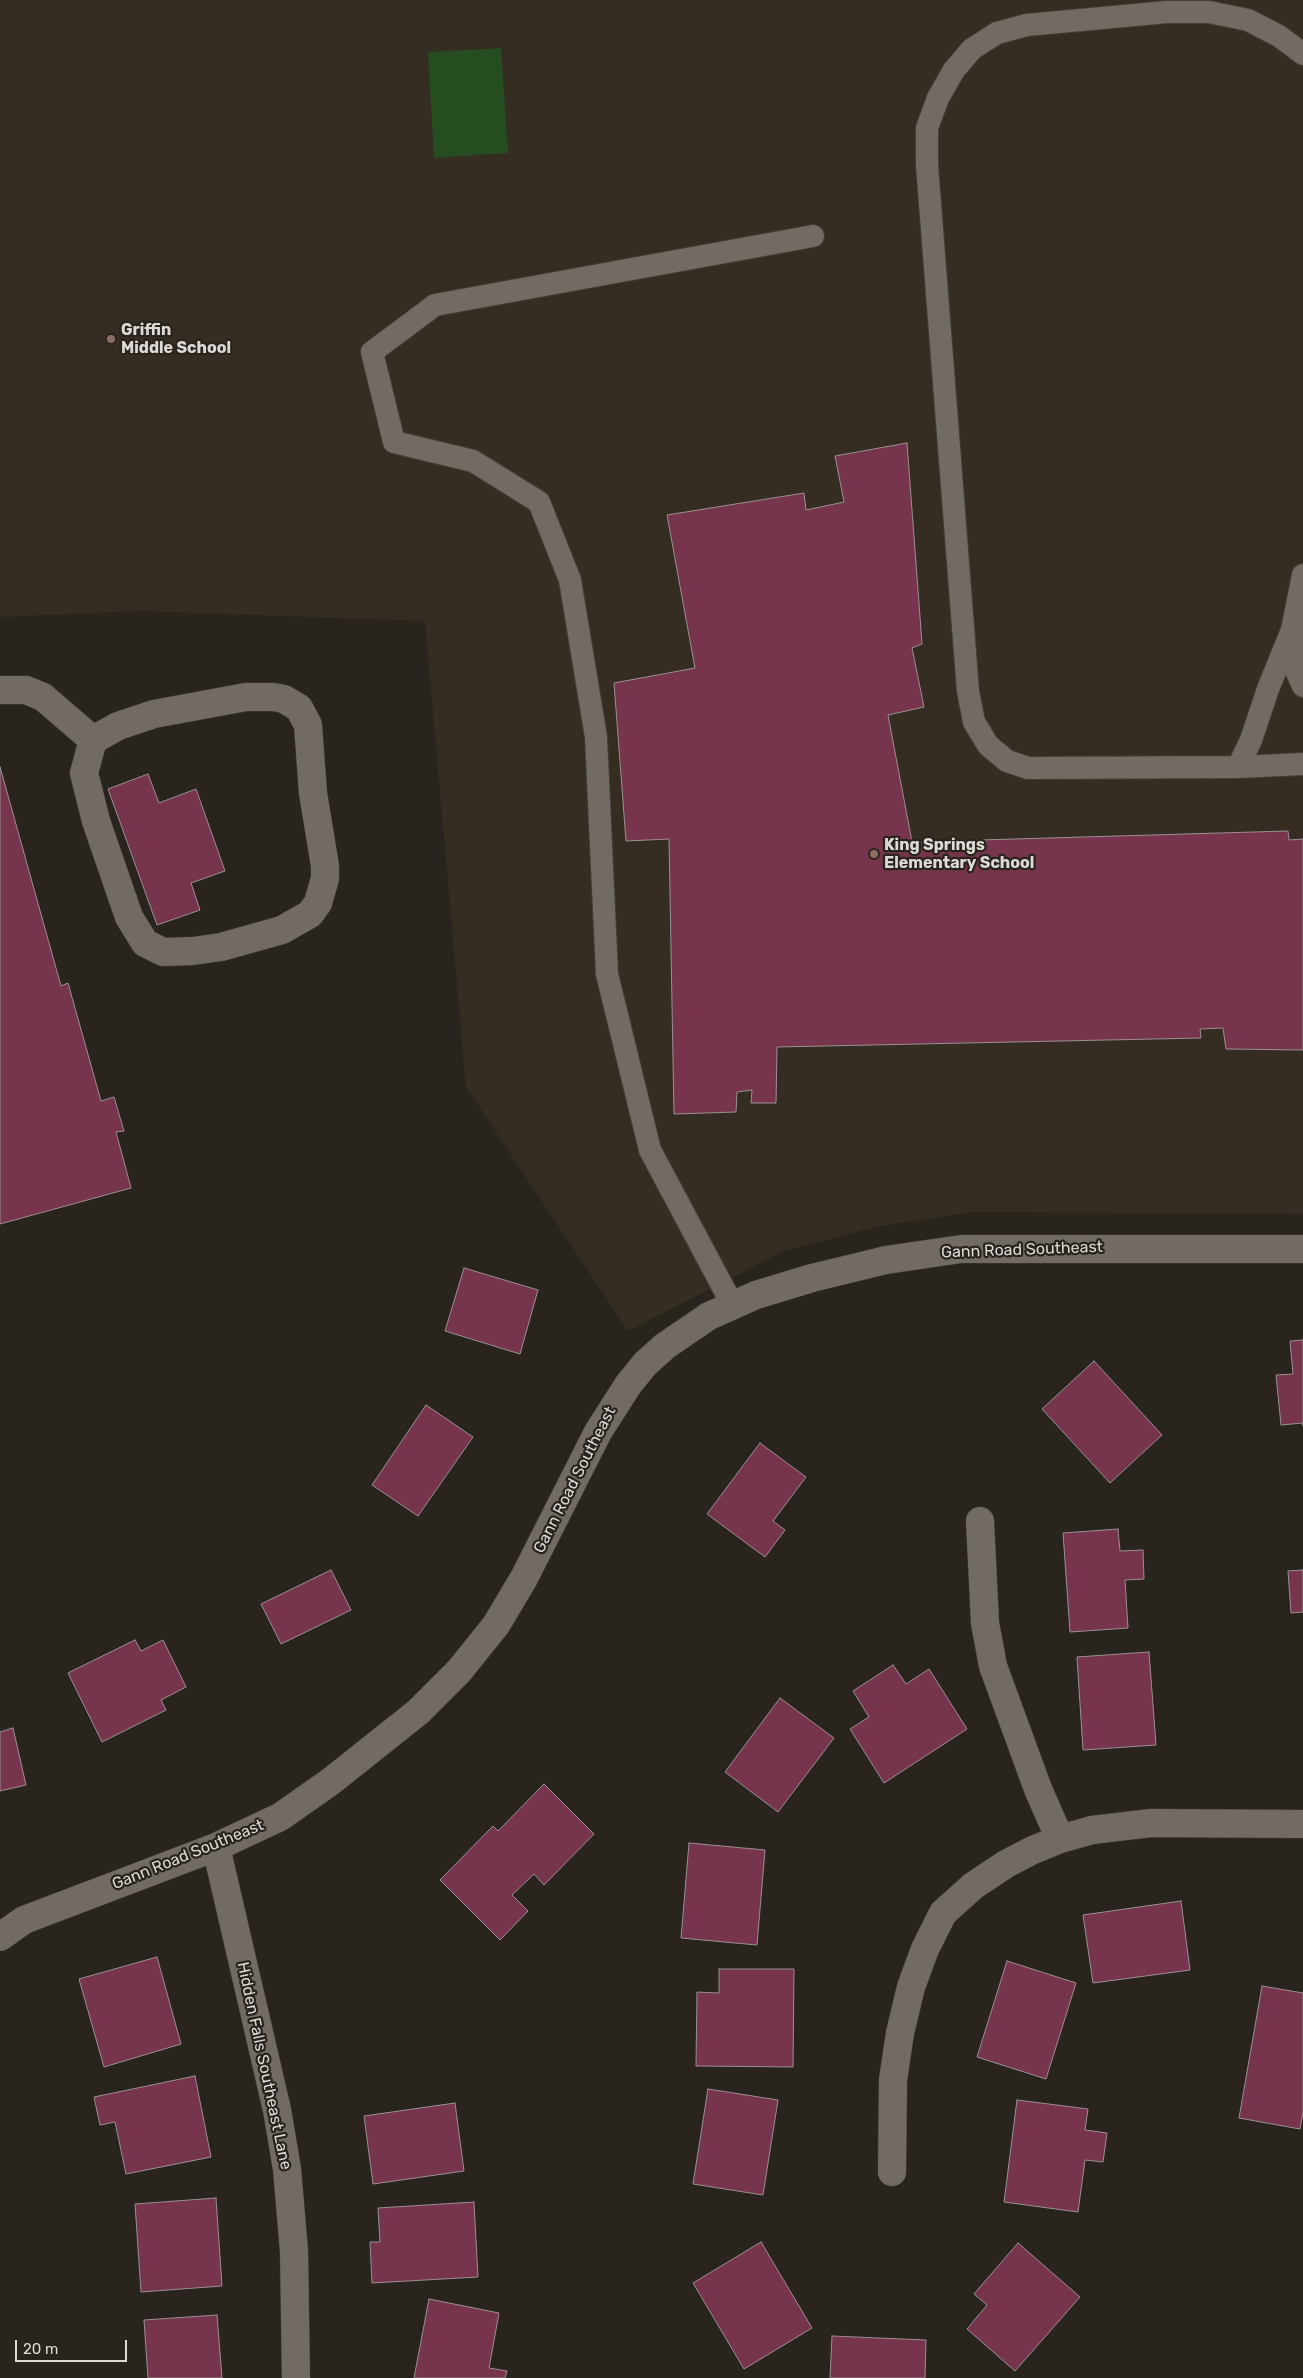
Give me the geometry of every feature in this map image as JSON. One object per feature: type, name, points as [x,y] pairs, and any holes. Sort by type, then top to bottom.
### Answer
[{"type":"street","points":[[0,690],[26,690],[43,697],[93,740]]},
{"type":"street","points":[[246,697],[284,699],[298,708],[308,725],[313,793],[324,866],[324,878],[318,903],[310,914],[282,930],[221,947],[163,952],[145,943],[129,916],[96,821],[84,773],[93,740],[118,726],[154,714],[246,697]]},
{"type":"street","name":"Gann Road Southeast","points":[[0,1936],[24,1920],[216,1847],[280,1817],[330,1782],[418,1712],[460,1671],[496,1625],[524,1578],[598,1432],[628,1385],[645,1364],[665,1346],[686,1330],[732,1304],[812,1278],[886,1260],[961,1249],[1303,1249]]},
{"type":"street","points":[[980,1521],[985,1623],[993,1666],[1038,1789],[1060,1839]]},
{"type":"street","points":[[892,2172],[893,2080],[900,2033],[911,1987],[928,1942],[943,1913],[973,1886],[1006,1864],[1060,1839],[1092,1830],[1151,1823],[1303,1824]]},
{"type":"street","name":"Hidden Falls Southeast Lane","points":[[216,1847],[277,2110],[287,2168],[294,2251],[296,2378]]},
{"type":"lane","points":[[1303,54],[1279,36],[1248,20],[1209,12],[1167,12],[1027,25],[997,33],[972,49],[954,70],[938,98],[927,128],[927,165],[966,672],[974,722],[988,746],[1007,761],[1028,768],[1238,768],[1303,764]]},
{"type":"lane","points":[[732,1304],[650,1150],[607,974],[596,737],[570,580],[539,502],[473,461],[394,442],[372,352],[435,305],[813,236]]},
{"type":"lane","points":[[1238,768],[1251,740],[1268,689],[1292,630],[1303,575]]},
{"type":"lane","points":[[1292,630],[1295,668],[1303,686]]},
{"type":"shaded area","name":"King Springs Elementary School","points":[[0,0],[1303,0],[1303,1214],[974,1212],[880,1226],[784,1251],[628,1331],[466,1087],[425,621],[140,611],[0,617]]},
{"type":"green space","points":[[501,48],[508,153],[434,158],[428,52]]},
{"type":"building","points":[[907,443],[922,644],[912,648],[924,707],[888,715],[912,842],[1288,831],[1289,840],[1303,839],[1303,1050],[1226,1049],[1223,1028],[1200,1029],[1201,1038],[777,1047],[776,1103],[751,1103],[752,1090],[737,1092],[736,1112],[674,1114],[669,839],[626,841],[614,683],[695,668],[667,515],[804,493],[806,510],[844,502],[835,456]]},
{"type":"building","points":[[0,767],[61,986],[68,983],[101,1101],[114,1097],[124,1131],[116,1132],[131,1188],[0,1224]]},
{"type":"building","points":[[148,774],[159,803],[196,789],[225,871],[191,883],[200,910],[157,925],[108,789]]},
{"type":"building","points":[[464,1268],[538,1290],[520,1354],[445,1331]]},
{"type":"building","points":[[1303,1340],[1303,1423],[1281,1425],[1276,1375],[1293,1374],[1290,1341]]},
{"type":"building","points":[[1094,1361],[1162,1435],[1110,1483],[1042,1409]]},
{"type":"building","points":[[426,1405],[473,1437],[418,1516],[372,1485]]},
{"type":"building","points":[[760,1443],[806,1477],[773,1521],[785,1530],[765,1557],[707,1514]]},
{"type":"building","points":[[1118,1529],[1120,1551],[1143,1550],[1144,1579],[1125,1580],[1128,1628],[1070,1632],[1063,1533]]},
{"type":"building","points":[[331,1570],[351,1610],[281,1644],[261,1604]]},
{"type":"building","points":[[1303,1570],[1303,1612],[1291,1613],[1288,1571]]},
{"type":"building","points":[[135,1640],[141,1651],[163,1640],[186,1687],[161,1700],[166,1710],[102,1742],[68,1673]]},
{"type":"building","points":[[1149,1652],[1156,1745],[1083,1750],[1077,1657]]},
{"type":"building","points":[[893,1665],[906,1684],[929,1669],[967,1729],[884,1783],[850,1729],[869,1717],[853,1691]]},
{"type":"building","points":[[780,1698],[834,1738],[778,1812],[725,1772]]},
{"type":"building","points":[[13,1728],[26,1785],[0,1791],[0,1732]]},
{"type":"building","points":[[544,1784],[594,1834],[544,1885],[534,1874],[512,1895],[528,1911],[500,1940],[440,1880],[493,1826],[498,1831]]},
{"type":"building","points":[[689,1843],[765,1850],[757,1945],[681,1938]]},
{"type":"building","points":[[1181,1901],[1190,1970],[1093,1983],[1083,1915]]},
{"type":"building","points":[[157,1957],[181,2044],[104,2067],[79,1979]]},
{"type":"building","points":[[1007,1961],[1076,1983],[1046,2079],[977,2057]]},
{"type":"building","points":[[719,1969],[794,1969],[793,2067],[696,2066],[697,1992],[719,1993]]},
{"type":"building","points":[[1262,1986],[1303,1993],[1303,2112],[1300,2129],[1239,2118]]},
{"type":"building","points":[[195,2076],[211,2157],[126,2174],[115,2122],[100,2125],[94,2097]]},
{"type":"building","points":[[708,2089],[778,2100],[763,2195],[693,2184]]},
{"type":"building","points":[[1017,2100],[1088,2109],[1085,2130],[1107,2133],[1103,2162],[1085,2160],[1078,2212],[1004,2202]]},
{"type":"building","points":[[455,2103],[464,2171],[373,2184],[364,2116]]},
{"type":"building","points":[[216,2198],[222,2286],[141,2292],[135,2204]]},
{"type":"building","points":[[474,2202],[478,2277],[372,2283],[370,2242],[380,2242],[378,2208]]},
{"type":"building","points":[[761,2242],[812,2328],[744,2369],[693,2283]]},
{"type":"building","points":[[1018,2243],[1080,2297],[1015,2371],[967,2329],[987,2305],[974,2294]]},
{"type":"building","points":[[429,2299],[499,2313],[489,2368],[507,2371],[505,2378],[414,2378]]},
{"type":"building","points":[[217,2315],[222,2378],[148,2378],[144,2320]]},
{"type":"building","points":[[832,2336],[926,2340],[925,2378],[830,2378]]},
{"type":"place","name":"Griffin Middle School","points":[[111,339]]},
{"type":"place","name":"King Springs Elementary School","points":[[874,854]]}]
